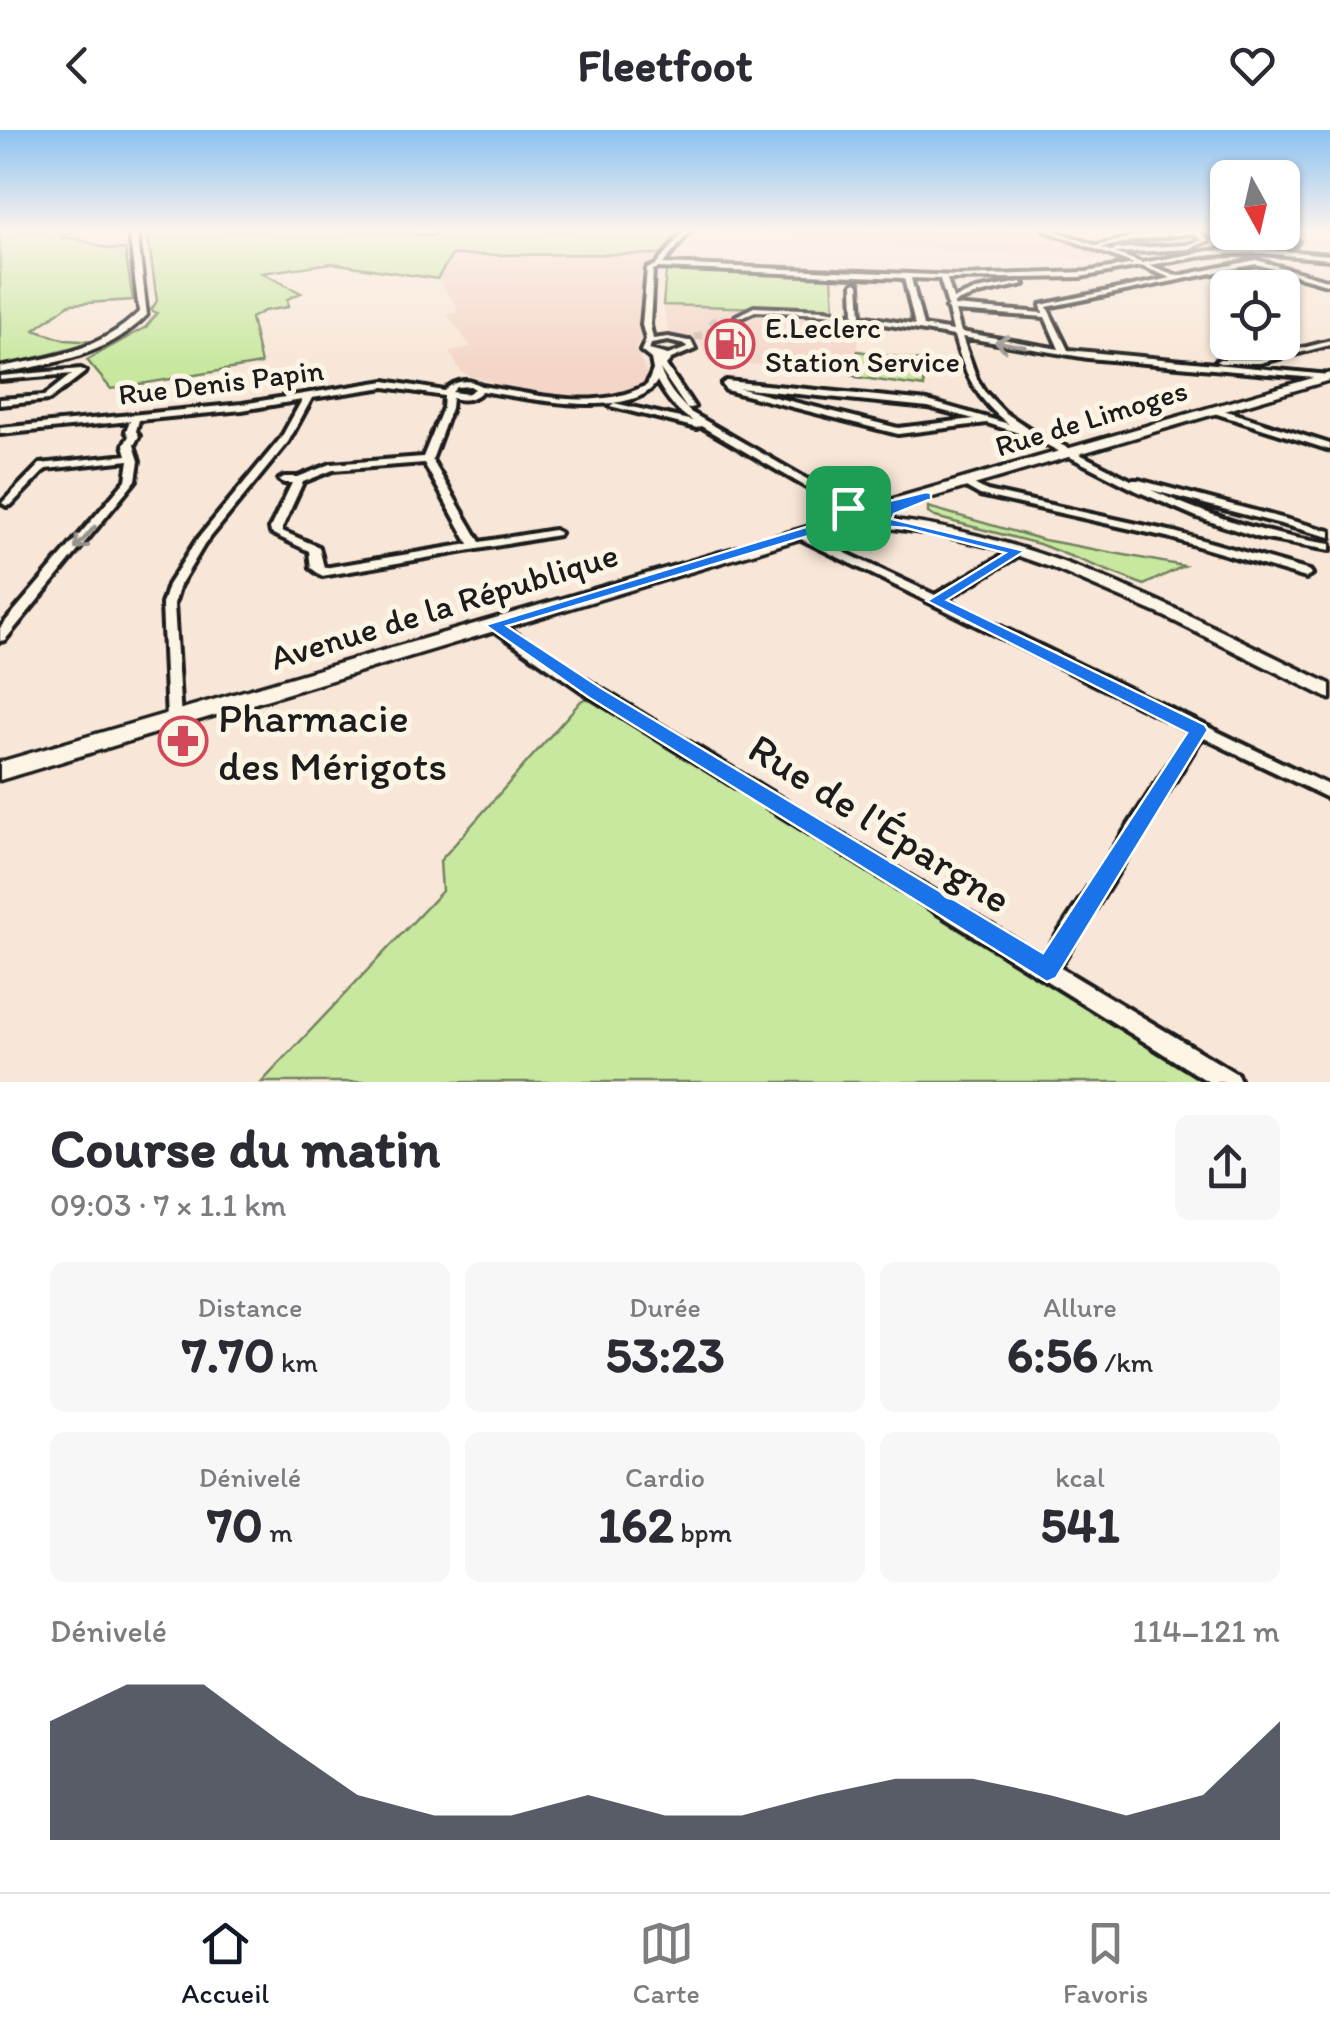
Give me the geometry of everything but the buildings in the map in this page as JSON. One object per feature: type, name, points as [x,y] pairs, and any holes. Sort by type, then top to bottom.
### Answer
[{"type":"main road","points":[[0,370],[71,355],[134,326],[144,314],[139,274]]},
{"type":"main road","name":"Rue de Limoges","points":[[886,514],[926,496],[1328,376]]},
{"type":"main road","points":[[853,510],[866,525],[886,514],[972,529],[1120,579],[1330,682]]},
{"type":"main road","name":"Avenue de la République","points":[[0,772],[799,534],[853,510]]},
{"type":"main road","points":[[886,514],[906,524],[1018,551],[1151,604],[1330,692]]},
{"type":"street","points":[[622,401],[651,386],[656,371],[646,325],[649,274]]},
{"type":"street","points":[[657,274],[654,323],[658,332],[691,346],[688,352],[668,357],[662,365],[675,396],[708,421],[853,510]]},
{"type":"street","points":[[868,274],[943,278],[1071,274]]},
{"type":"street","points":[[950,305],[992,288],[1083,274]]},
{"type":"street","points":[[1168,274],[1174,277]]},
{"type":"street","points":[[1065,353],[1044,306],[1189,274]]},
{"type":"street","points":[[1301,274],[1330,283]]},
{"type":"street","points":[[1312,278],[1330,275]]},
{"type":"street","points":[[907,276],[918,326]]},
{"type":"street","points":[[943,278],[958,334],[982,394],[1035,435]]},
{"type":"street","points":[[856,284],[858,316]]},
{"type":"street","points":[[950,305],[1047,314]]},
{"type":"street","points":[[740,316],[754,309],[858,316],[1065,353],[1328,376]]},
{"type":"street","points":[[685,342],[695,337]]},
{"type":"street","points":[[649,348],[671,339]]},
{"type":"street","points":[[1132,361],[1260,361],[1330,342]]},
{"type":"street","points":[[649,348],[668,357]]},
{"type":"street","points":[[0,378],[81,371],[46,398],[0,402]]},
{"type":"street","points":[[656,371],[708,428],[853,510]]},
{"type":"street","points":[[448,391],[466,383],[478,391]]},
{"type":"street","name":"Rue Denis Papin","points":[[0,431],[135,419],[390,384],[448,391]]},
{"type":"street","points":[[987,420],[898,431],[729,388],[726,384],[928,404],[987,420],[1035,435],[1156,498],[1243,530],[1330,547]]},
{"type":"street","points":[[448,391],[462,397]]},
{"type":"street","points":[[448,391],[447,408],[428,460],[475,544]]},
{"type":"street","points":[[447,408],[478,391],[514,393],[592,402],[708,428]]},
{"type":"street","points":[[592,402],[675,396]]},
{"type":"street","points":[[174,720],[170,592],[194,553],[283,443],[308,397]]},
{"type":"street","points":[[1214,410],[1330,447]]},
{"type":"street","points":[[0,637],[131,480],[130,445],[135,419]]},
{"type":"street","points":[[7,503],[43,466],[132,457]]},
{"type":"street","points":[[284,480],[299,480],[331,467],[428,460]]},
{"type":"street","points":[[299,480],[277,533],[314,549],[322,572],[554,533]]},
{"type":"street","points":[[1122,482],[1128,480],[1330,534]]},
{"type":"street","points":[[968,484],[984,493],[1170,534],[1306,574]]},
{"type":"street","points":[[799,534],[1330,793]]},
{"type":"street","points":[[935,601],[1018,551]]},
{"type":"street","name":"Rue de l'Épargne","points":[[493,625],[1229,1082]]},
{"type":"street","points":[[1047,970],[1198,730]]},
{"type":"shaded area","points":[[440,274],[644,274],[641,328],[647,337],[635,346],[649,379],[644,388],[604,399],[511,389],[462,373],[449,352],[471,347],[447,314],[456,313],[457,307],[437,279]]},
{"type":"shaded area","points":[[663,305],[749,308],[737,314],[743,317],[755,311],[860,317],[858,351],[851,364],[842,369],[709,362],[698,338],[669,334]]},
{"type":"green space","points":[[0,274],[129,274],[133,300],[70,304],[34,330],[65,340],[97,342],[0,367]]},
{"type":"green space","points":[[153,274],[265,274],[301,293],[287,299],[288,307],[264,311],[251,318],[261,364],[111,389],[87,360],[146,327],[157,313],[151,310],[157,301]]},
{"type":"green space","points":[[407,274],[440,274],[437,279]]},
{"type":"green space","points":[[666,274],[832,277],[834,310],[663,305]]},
{"type":"green space","points":[[858,351],[921,361],[924,387],[856,377],[842,369],[851,364]]},
{"type":"green space","points":[[928,507],[1044,540],[1184,566],[1144,585],[1039,544],[935,517],[928,513]]},
{"type":"green space","points":[[591,695],[1217,1082],[262,1082],[442,891],[440,861],[581,701]]},
{"type":"tunnel","points":[[695,337],[710,333],[713,321],[740,316]]},
{"type":"place","name":"E.Leclerc Station Service","points":[[730,344]]},
{"type":"place","name":"Pharmacie des Mérigots","points":[[183,741]]},
{"type":"route","points":[[926,496],[888,512],[884,523],[906,524],[1018,551],[935,601],[1198,730],[1047,970],[594,692],[493,625],[850,519],[846,515],[848,508],[862,502],[882,507],[926,496]]}]
